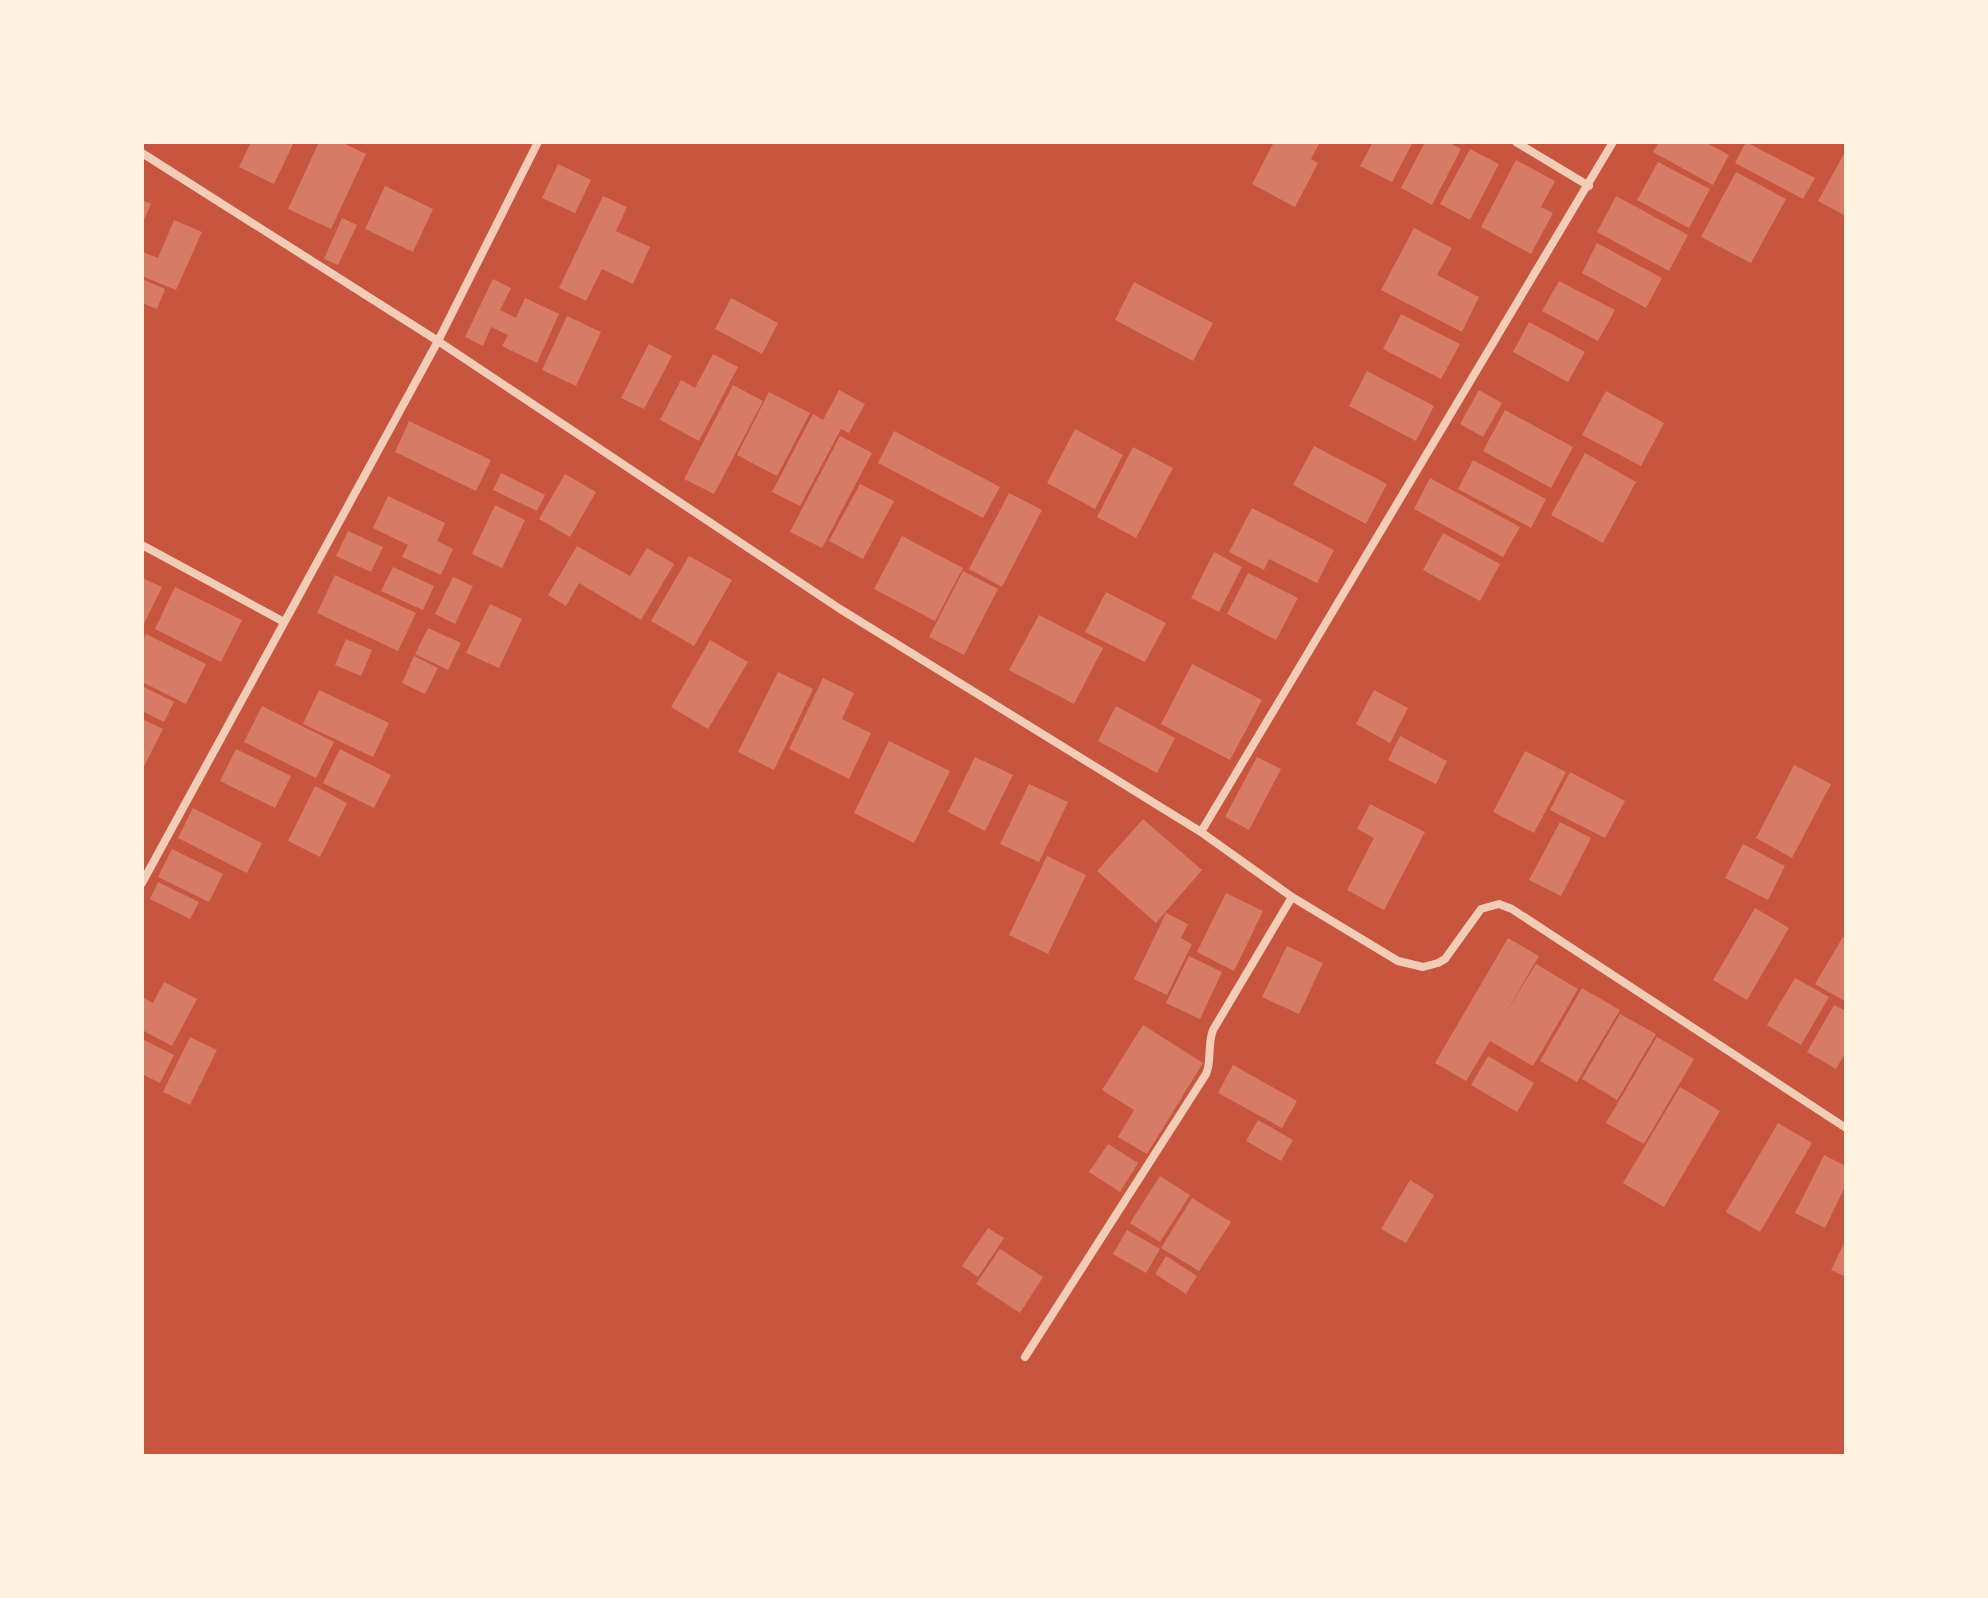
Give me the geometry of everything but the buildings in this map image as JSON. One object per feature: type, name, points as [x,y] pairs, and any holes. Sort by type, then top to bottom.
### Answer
[{"type":"street","points":[[142,883],[438,341],[538,142]]},
{"type":"street","points":[[1516,142],[1589,186]]},
{"type":"street","points":[[1201,832],[1613,142]]},
{"type":"street","points":[[142,153],[438,341],[840,609],[1201,832],[1292,897],[1398,961],[1423,967],[1445,959],[1481,909],[1499,904],[1512,909],[1846,1128]]},
{"type":"street","points":[[142,545],[284,622]]},
{"type":"street","points":[[1025,1357],[1206,1074],[1213,1030],[1292,897]]}]
